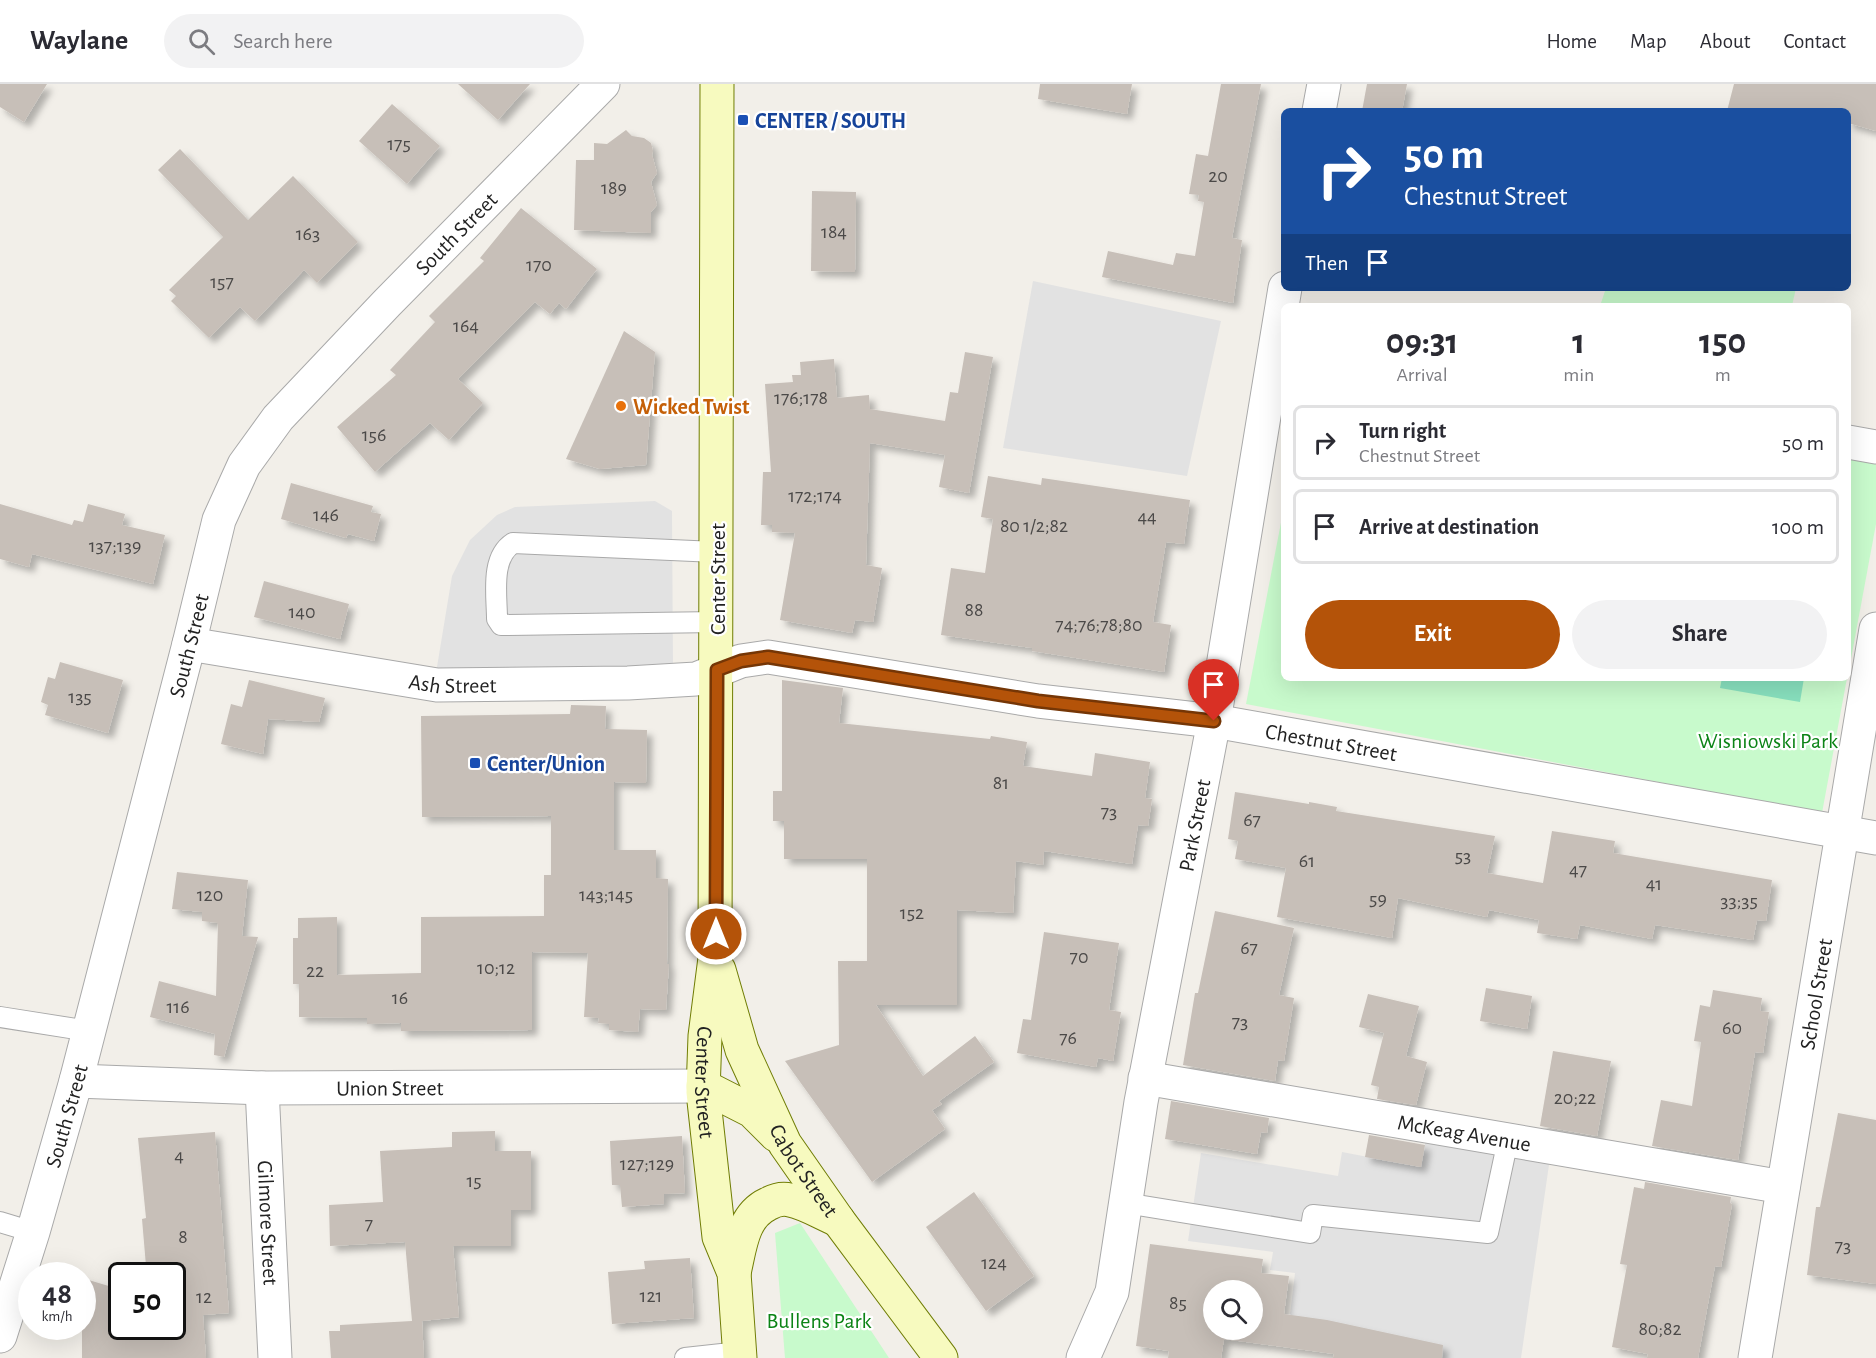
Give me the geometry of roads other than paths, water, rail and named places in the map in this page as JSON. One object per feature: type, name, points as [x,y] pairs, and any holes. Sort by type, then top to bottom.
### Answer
[{"type":"main road","name":"Center Street","points":[[717,84],[716,958],[705,1036],[703,1086],[719,1237],[734,1273],[740,1355]]},
{"type":"main road","name":"Cabot Street","points":[[716,958],[742,1050],[785,1144],[838,1220],[941,1358]]},
{"type":"main road","points":[[703,1086],[752,1111],[785,1144]]},
{"type":"main road","points":[[734,1273],[745,1230],[751,1216],[762,1206],[776,1199],[790,1200],[838,1220]]},
{"type":"street","name":"South Street","points":[[0,1336],[33,1232],[76,1081],[219,520],[244,465],[278,418],[387,303],[603,84]]},
{"type":"street","points":[[1320,108],[1324,84]]},
{"type":"street","name":"Park Street","points":[[1083,1358],[1112,1292],[1145,1078],[1214,721],[1280,343]]},
{"type":"street","points":[[1851,443],[1876,447]]},
{"type":"street","name":"School Street","points":[[1755,1358],[1876,628]]},
{"type":"street","name":"Ash Street","points":[[189,644],[437,684],[696,679],[717,670]]},
{"type":"street","name":"Chestnut Street","points":[[717,670],[741,661],[768,657],[1038,701],[1214,721],[1876,838]]},
{"type":"street","name":"McKeag Avenue","points":[[1145,1078],[1783,1187]]},
{"type":"street","name":"Union Street","points":[[76,1081],[262,1088],[703,1086]]},
{"type":"street","name":"Gilmore Street","points":[[262,1088],[275,1358]]},
{"type":"lane","points":[[717,552],[513,543],[506,548],[498,563],[497,619],[501,625],[717,622]]},
{"type":"lane","points":[[0,1017],[89,1031]]},
{"type":"lane","points":[[1125,1203],[1310,1233],[1313,1215],[1488,1233],[1508,1140]]},
{"type":"lane","points":[[0,1222],[33,1232]]},
{"type":"lane","points":[[685,1358],[740,1355]]},
{"type":"place","name":"CENTER / SOUTH","points":[[743,120]]},
{"type":"place","name":"Wicked Twist","points":[[621,406]]},
{"type":"place","name":"Center/Union","points":[[475,763]]},
{"type":"park label","name":"Wisniowski Park","points":[[1768,740]]},
{"type":"park label","name":"Bullens Park","points":[[819,1320]]}]
